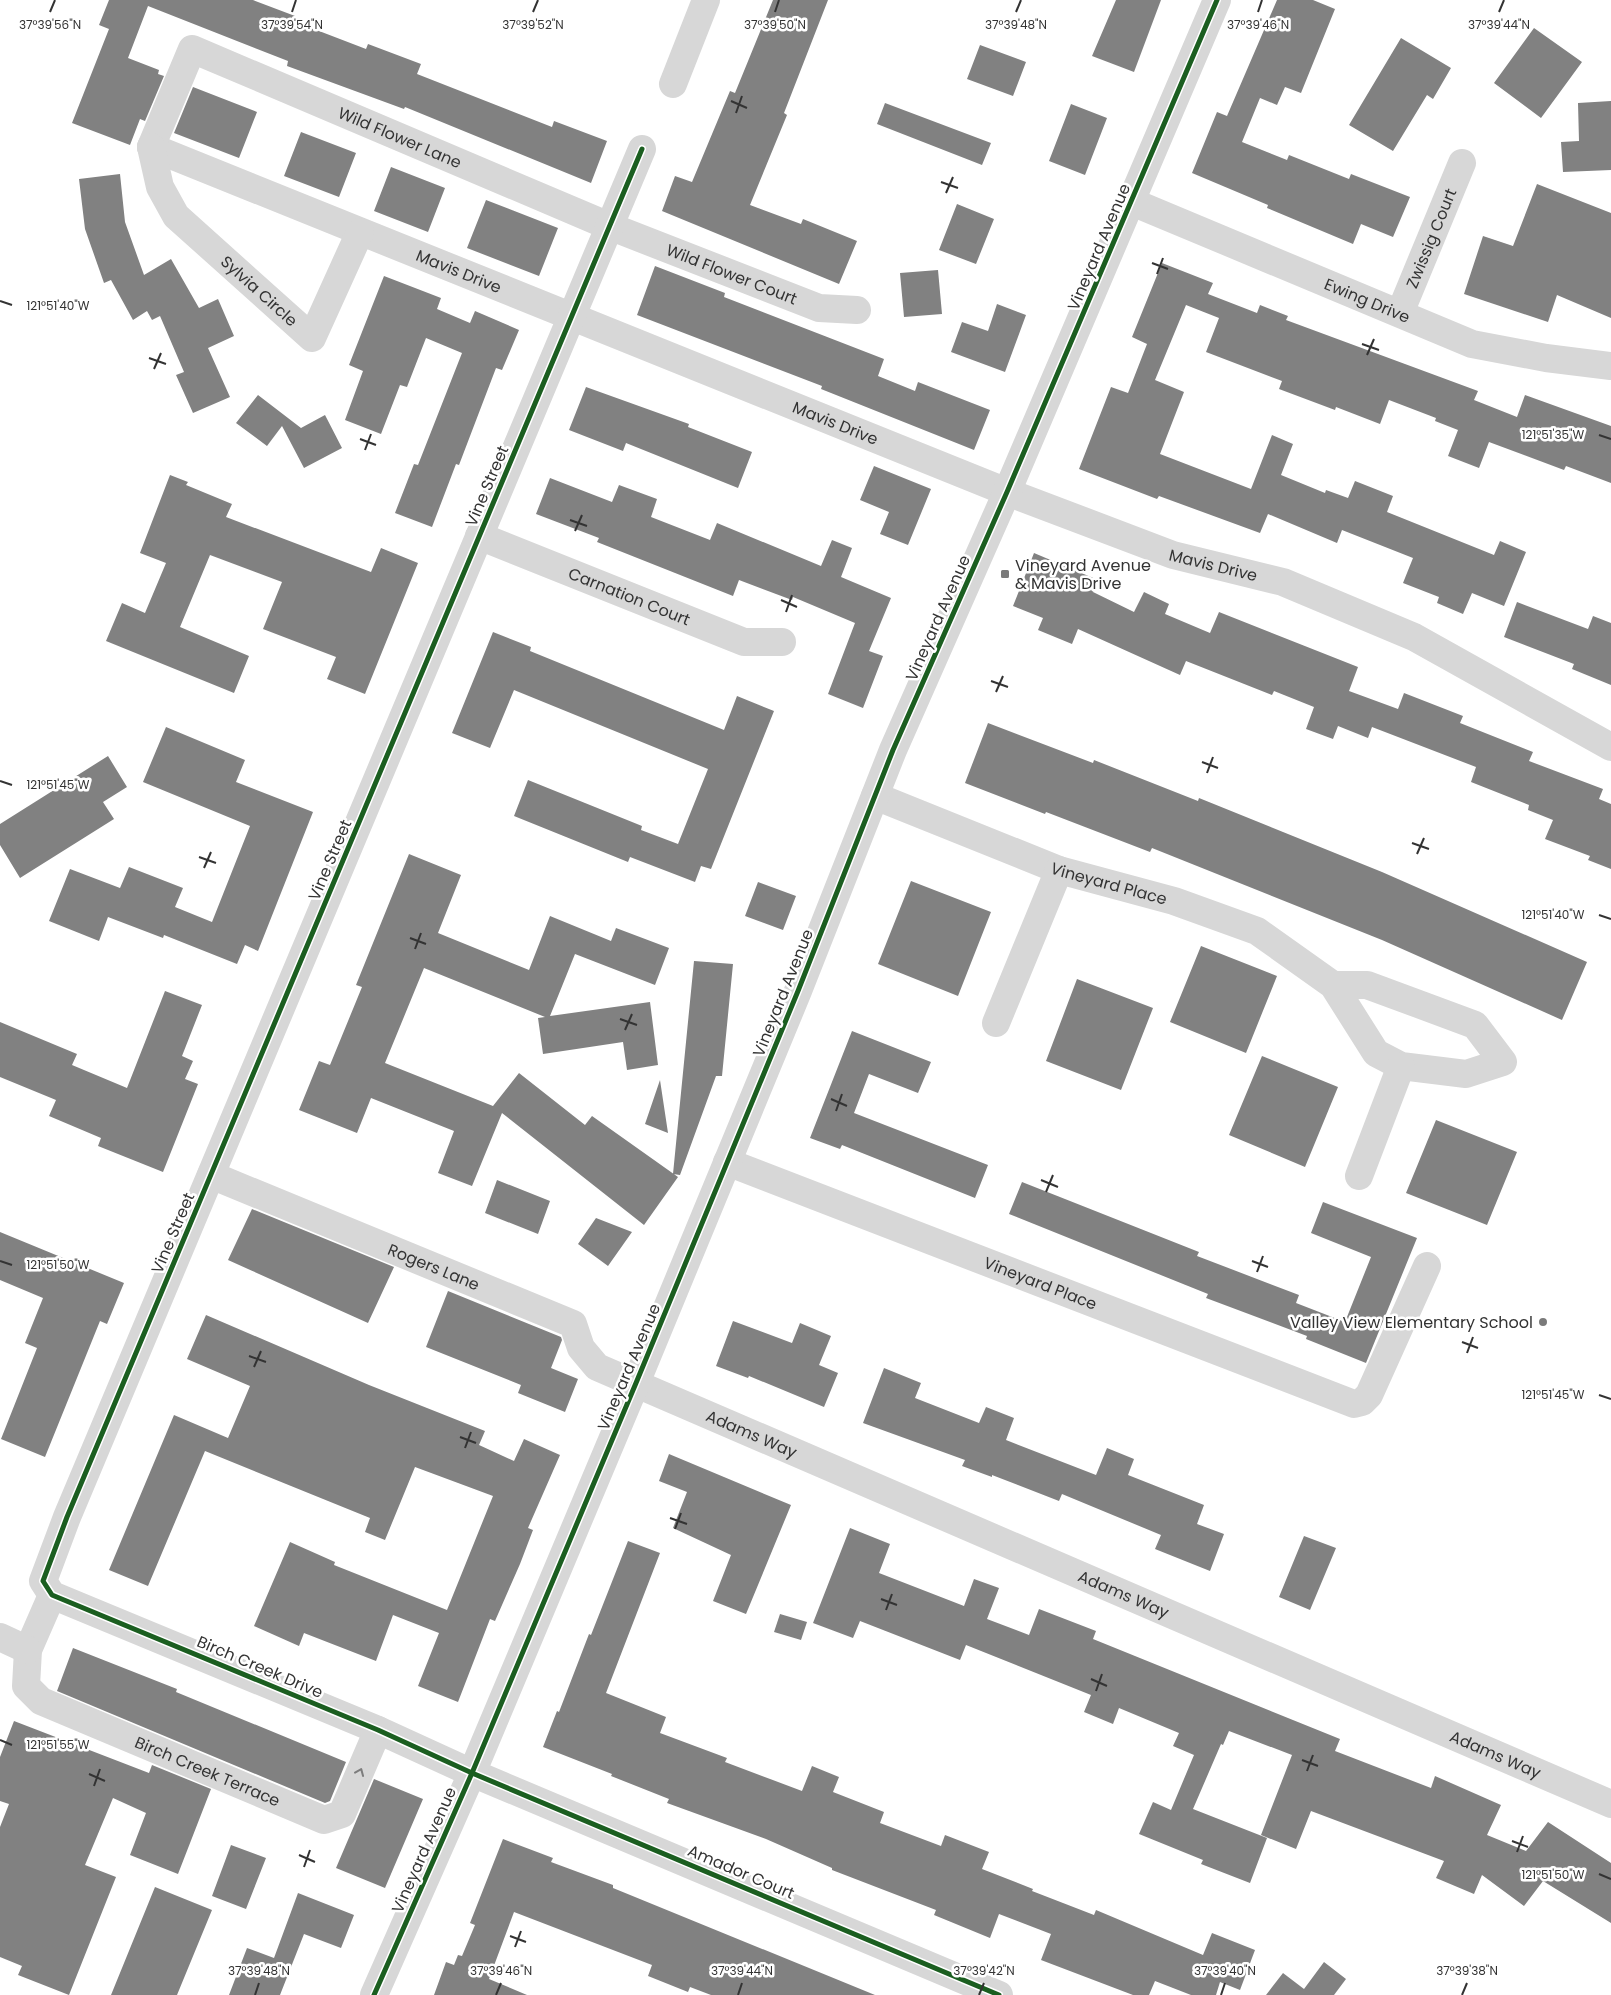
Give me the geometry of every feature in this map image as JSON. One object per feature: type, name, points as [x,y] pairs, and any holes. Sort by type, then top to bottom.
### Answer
[{"type":"street","points":[[673,84],[706,0]]},
{"type":"street","name":"Vineyard Avenue","points":[[374,1995],[472,1773],[636,1383],[875,796],[1132,202],[1217,0]]},
{"type":"street","name":"Wild Flower Lane","points":[[151,147],[192,49],[609,226]]},
{"type":"street","name":"Mavis Drive","points":[[151,147],[571,318],[1007,492],[1173,555],[1283,582],[1414,637],[1611,747]]},
{"type":"street","name":"Sylvia Circle","points":[[151,147],[160,187],[176,216],[312,338],[360,232]]},
{"type":"street","name":"Vine Street","points":[[47,1588],[67,1517],[642,148]]},
{"type":"street","name":"Zwissig Court","points":[[1400,313],[1462,163]]},
{"type":"street","name":"Ewing Drive","points":[[1132,202],[1472,344],[1546,358],[1611,366]]},
{"type":"street","name":"Wild Flower Court","points":[[609,226],[819,308],[857,310]]},
{"type":"street","name":"Carnation Court","points":[[480,536],[744,642],[782,642]]},
{"type":"street","name":"Vineyard Place","points":[[875,796],[1060,870],[1174,901],[1257,931],[1334,985],[1376,1053],[1401,1066],[1466,1074],[1503,1062],[1475,1025],[1367,985],[1334,985]]},
{"type":"street","points":[[996,1023],[1060,870]]},
{"type":"street","points":[[1359,1176],[1401,1066]]},
{"type":"street","name":"Vineyard Place","points":[[727,1162],[1354,1404],[1362,1402],[1369,1395],[1426,1266]]},
{"type":"street","name":"Rogers Lane","points":[[211,1175],[573,1324],[581,1348],[596,1367],[636,1383]]},
{"type":"street","name":"Adams Way","points":[[636,1383],[1611,1804]]},
{"type":"street","name":"Birch Creek Terrace","points":[[47,1588],[28,1650],[26,1686],[41,1701],[324,1820],[342,1814],[378,1730]]},
{"type":"street","name":"Birch Creek Drive","points":[[47,1588],[378,1730],[472,1773]]},
{"type":"street","points":[[0,1637],[28,1650]]},
{"type":"street","name":"Amador Court","points":[[472,1773],[999,1995]]},
{"type":"building","points":[[109,0],[253,0],[295,16],[293,21],[366,49],[368,44],[421,64],[417,74],[552,127],[554,121],[607,141],[591,183],[405,107],[404,109],[287,66],[288,61],[148,6],[128,58],[159,70],[158,74],[164,76],[145,121],[140,119],[130,145],[72,123],[109,29],[99,25]]},
{"type":"building","points":[[773,0],[828,0],[784,113],[787,115],[750,205],[801,224],[803,219],[857,241],[839,284],[662,211],[675,176],[692,182],[730,91],[735,93]]},
{"type":"building","points":[[1116,0],[1161,0],[1134,72],[1092,56]]},
{"type":"building","points":[[1277,0],[1313,0],[1335,9],[1301,93],[1285,87],[1277,105],[1260,98],[1242,142],[1287,160],[1289,155],[1349,179],[1351,174],[1410,197],[1393,237],[1361,224],[1353,244],[1267,208],[1268,205],[1192,173],[1217,112],[1227,116]]},
{"type":"building","points":[[1534,28],[1582,62],[1541,118],[1494,83]]},
{"type":"building","points":[[1401,38],[1451,68],[1433,99],[1427,95],[1393,151],[1349,125]]},
{"type":"building","points":[[980,45],[1026,62],[1013,96],[967,79]]},
{"type":"building","points":[[193,87],[257,112],[239,158],[174,133]]},
{"type":"building","points":[[1611,101],[1611,170],[1563,172],[1561,142],[1579,141],[1578,103]]},
{"type":"building","points":[[885,103],[991,143],[982,165],[877,124]]},
{"type":"building","points":[[1071,104],[1107,118],[1085,175],[1049,161]]},
{"type":"building","points":[[301,132],[356,153],[339,197],[284,176]]},
{"type":"building","points":[[391,167],[445,188],[428,232],[374,211]]},
{"type":"building","points":[[120,174],[125,222],[144,275],[171,259],[199,308],[218,299],[234,336],[208,348],[230,397],[193,413],[176,375],[184,372],[160,316],[152,320],[147,311],[133,320],[111,280],[104,283],[85,229],[79,179]]},
{"type":"building","points":[[1537,184],[1611,213],[1611,318],[1557,295],[1548,322],[1464,294],[1483,236],[1513,246]]},
{"type":"building","points":[[486,200],[558,228],[539,276],[467,248]]},
{"type":"building","points":[[957,204],[994,219],[976,264],[939,250]]},
{"type":"building","points":[[1162,263],[1213,283],[1208,294],[1257,313],[1260,305],[1288,316],[1286,320],[1478,391],[1474,400],[1517,417],[1525,395],[1611,426],[1611,483],[1566,466],[1564,470],[1489,442],[1479,468],[1448,456],[1458,430],[1435,421],[1436,418],[1389,400],[1380,424],[1336,407],[1335,410],[1279,389],[1282,381],[1206,352],[1219,318],[1186,305],[1155,380],[1184,392],[1160,454],[1251,489],[1272,435],[1293,444],[1281,475],[1325,493],[1326,490],[1348,498],[1355,481],[1393,496],[1387,512],[1494,555],[1500,541],[1526,552],[1504,606],[1472,593],[1463,614],[1437,603],[1439,597],[1403,583],[1413,558],[1342,530],[1337,543],[1268,514],[1260,533],[1159,496],[1157,499],[1079,469],[1111,387],[1128,393],[1147,344],[1132,337]]},
{"type":"building","points":[[655,266],[725,293],[724,297],[884,359],[878,376],[915,391],[918,382],[990,410],[974,450],[821,389],[822,386],[637,315]]},
{"type":"building","points":[[938,270],[942,314],[904,317],[900,273]]},
{"type":"building","points":[[384,276],[441,298],[437,309],[470,323],[475,311],[519,330],[502,370],[496,368],[459,465],[456,464],[432,527],[395,513],[414,464],[418,465],[462,353],[426,338],[407,387],[400,385],[381,434],[345,420],[363,371],[349,365]]},
{"type":"building","points":[[997,304],[1026,315],[1005,372],[951,352],[962,322],[988,331]]},
{"type":"building","points":[[586,387],[689,424],[688,427],[752,452],[738,488],[626,443],[623,451],[569,430]]},
{"type":"building","points":[[258,395],[301,428],[325,415],[342,448],[304,468],[282,426],[267,446],[236,423]]},
{"type":"building","points":[[874,466],[931,489],[908,545],[880,534],[889,512],[860,500]]},
{"type":"building","points":[[170,475],[188,482],[186,485],[232,504],[226,517],[371,572],[381,548],[418,563],[365,694],[327,679],[336,657],[263,629],[282,582],[210,555],[180,627],[249,656],[234,693],[106,641],[122,603],[145,613],[166,563],[140,553]]},
{"type":"building","points":[[550,478],[612,502],[619,485],[657,499],[651,517],[710,540],[717,523],[821,566],[832,540],[852,548],[841,577],[891,598],[869,651],[883,656],[863,708],[828,694],[855,623],[793,597],[792,600],[739,580],[733,596],[597,542],[599,538],[536,514]]},
{"type":"building","points":[[1034,553],[1098,580],[1093,592],[1134,612],[1144,592],[1169,604],[1165,614],[1210,633],[1219,612],[1358,667],[1349,691],[1398,709],[1404,693],[1463,716],[1460,723],[1533,752],[1529,761],[1603,789],[1599,799],[1611,804],[1611,869],[1588,860],[1590,856],[1545,839],[1553,820],[1528,810],[1529,805],[1471,782],[1476,767],[1372,727],[1368,738],[1338,726],[1333,739],[1306,729],[1314,707],[1274,691],[1272,695],[1186,661],[1180,675],[1078,629],[1072,644],[1038,630],[1043,618],[1013,606]]},
{"type":"building","points":[[1517,602],[1588,629],[1593,616],[1611,623],[1611,685],[1572,669],[1574,664],[1504,637]]},
{"type":"building","points":[[493,632],[531,647],[530,651],[724,730],[737,696],[774,711],[711,869],[701,866],[695,882],[630,857],[628,862],[514,816],[528,780],[642,826],[641,830],[678,844],[708,769],[514,690],[490,748],[452,733]]},
{"type":"building","points":[[988,723],[1093,763],[1094,760],[1198,801],[1199,798],[1382,872],[1587,962],[1562,1020],[1382,940],[1152,848],[1150,852],[965,783]]},
{"type":"building","points":[[166,727],[245,760],[236,782],[313,812],[258,951],[245,945],[237,964],[164,935],[163,938],[108,917],[99,941],[49,921],[70,869],[120,888],[129,867],[183,888],[175,907],[212,922],[250,826],[143,782]]},
{"type":"building","points":[[108,756],[127,787],[103,802],[114,819],[20,878],[0,845],[0,824]]},
{"type":"building","points":[[409,854],[461,875],[438,933],[529,970],[550,916],[611,941],[616,928],[669,948],[655,985],[575,954],[550,1016],[650,1002],[658,1065],[627,1070],[623,1042],[543,1054],[538,1018],[545,1017],[424,968],[385,1063],[493,1106],[519,1073],[585,1125],[592,1116],[678,1177],[644,1225],[502,1113],[472,1186],[438,1173],[454,1131],[371,1098],[357,1133],[299,1110],[319,1061],[330,1065],[362,987],[356,985]]},
{"type":"building","points":[[911,881],[991,912],[958,996],[878,964]]},
{"type":"building","points":[[758,882],[796,896],[783,930],[745,916]]},
{"type":"building","points":[[1201,946],[1277,976],[1246,1053],[1170,1022]]},
{"type":"building","points":[[694,961],[733,964],[722,1076],[716,1076],[680,1175],[673,1174]]},
{"type":"building","points":[[1077,979],[1153,1008],[1121,1090],[1046,1061]]},
{"type":"building","points":[[165,991],[202,1005],[182,1056],[193,1061],[185,1079],[198,1084],[163,1172],[98,1146],[101,1138],[49,1116],[56,1100],[0,1077],[0,1022],[77,1054],[72,1065],[127,1088]]},
{"type":"building","points":[[852,1031],[931,1062],[918,1093],[869,1074],[854,1113],[988,1165],[975,1198],[842,1145],[840,1149],[810,1138]]},
{"type":"building","points":[[1262,1056],[1338,1087],[1305,1167],[1229,1135]]},
{"type":"building","points":[[660,1080],[668,1133],[645,1124]]},
{"type":"building","points":[[1436,1120],[1517,1152],[1487,1225],[1406,1193]]},
{"type":"building","points":[[497,1180],[550,1201],[538,1234],[485,1213]]},
{"type":"building","points":[[1022,1182],[1199,1252],[1197,1256],[1299,1295],[1296,1303],[1345,1322],[1371,1257],[1311,1233],[1323,1202],[1417,1238],[1366,1363],[1306,1339],[1307,1336],[1206,1298],[1208,1294],[1009,1214]]},
{"type":"building","points":[[252,1209],[394,1267],[368,1323],[228,1260]]},
{"type":"building","points":[[596,1218],[632,1232],[608,1266],[578,1244]]},
{"type":"building","points":[[0,1232],[124,1283],[107,1324],[100,1321],[45,1457],[1,1439],[37,1348],[25,1343],[43,1298],[0,1280]]},
{"type":"building","points":[[448,1291],[561,1337],[562,1340],[551,1368],[578,1379],[565,1412],[518,1393],[521,1385],[426,1347]]},
{"type":"building","points":[[206,1315],[369,1385],[485,1431],[479,1445],[514,1461],[524,1439],[560,1455],[528,1528],[533,1530],[520,1564],[495,1621],[490,1619],[458,1702],[418,1686],[439,1633],[393,1615],[376,1661],[304,1633],[299,1646],[254,1626],[290,1542],[335,1562],[334,1565],[447,1610],[493,1496],[415,1467],[385,1540],[365,1532],[370,1518],[205,1451],[148,1586],[109,1570],[174,1415],[228,1438],[250,1386],[187,1359]]},
{"type":"building","points":[[733,1321],[792,1343],[800,1323],[831,1336],[819,1365],[838,1373],[824,1407],[749,1376],[748,1378],[716,1366]]},
{"type":"building","points":[[884,1368],[921,1383],[915,1398],[979,1423],[986,1407],[1014,1418],[1006,1440],[1096,1475],[1107,1448],[1134,1459],[1128,1475],[1204,1505],[1197,1524],[1224,1534],[1210,1571],[1155,1549],[1161,1535],[1062,1494],[1059,1501],[992,1475],[992,1477],[962,1466],[965,1460],[863,1423]]},
{"type":"building","points":[[669,1454],[791,1505],[746,1614],[713,1601],[731,1555],[673,1528],[687,1492],[659,1481]]},
{"type":"building","points":[[850,1528],[890,1544],[879,1573],[964,1606],[974,1579],[999,1588],[987,1619],[1029,1635],[1039,1609],[1096,1631],[1093,1639],[1340,1739],[1335,1751],[1431,1788],[1435,1776],[1501,1805],[1487,1835],[1526,1851],[1548,1822],[1611,1863],[1611,1923],[1543,1881],[1524,1906],[1482,1875],[1474,1894],[1436,1878],[1444,1861],[1311,1811],[1296,1849],[1261,1835],[1292,1755],[1229,1731],[1223,1745],[1221,1744],[1193,1809],[1267,1838],[1250,1883],[1201,1864],[1203,1860],[1139,1834],[1153,1802],[1171,1810],[1194,1755],[1173,1746],[1179,1733],[1119,1708],[1113,1724],[1084,1712],[1091,1695],[966,1645],[960,1660],[860,1621],[853,1638],[813,1623]]},
{"type":"building","points":[[1304,1536],[1336,1548],[1310,1610],[1279,1597]]},
{"type":"building","points":[[628,1541],[660,1553],[606,1693],[666,1717],[660,1733],[727,1758],[725,1762],[802,1791],[812,1766],[839,1777],[833,1792],[884,1812],[880,1823],[941,1846],[945,1835],[989,1852],[982,1869],[1094,1915],[1096,1910],[1203,1955],[1212,1933],[1255,1950],[1240,1990],[1220,1982],[1216,1995],[1191,1995],[1155,1981],[1149,1995],[1133,1995],[1041,1960],[1051,1934],[999,1914],[990,1938],[934,1915],[936,1910],[832,1870],[832,1868],[766,1839],[667,1803],[669,1799],[543,1747],[557,1711],[559,1712],[589,1634],[591,1635]]},
{"type":"building","points":[[780,1614],[807,1622],[801,1640],[774,1632]]},
{"type":"building","points":[[73,1648],[177,1689],[176,1692],[346,1762],[330,1801],[325,1803],[57,1691]]},
{"type":"building","points":[[14,1721],[149,1773],[152,1765],[211,1789],[178,1874],[130,1855],[146,1813],[113,1798],[85,1865],[116,1877],[69,1995],[18,1975],[22,1966],[0,1957],[0,1827],[9,1804],[0,1801],[0,1757]]},
{"type":"building","points":[[374,1779],[423,1799],[385,1888],[336,1868]]},
{"type":"building","points":[[503,1839],[553,1858],[551,1862],[613,1885],[613,1888],[875,1995],[711,1995],[690,1987],[688,1992],[648,1976],[652,1965],[514,1912],[489,1979],[527,1995],[434,1995],[446,1962],[454,1965],[458,1955],[462,1956],[475,1925],[470,1923]]},
{"type":"building","points":[[231,1845],[266,1858],[246,1909],[212,1896]]},
{"type":"building","points":[[155,1887],[212,1910],[177,1995],[111,1995]]},
{"type":"building","points":[[298,1893],[354,1915],[341,1948],[304,1934],[280,1995],[229,1995],[247,1948],[274,1958]]},
{"type":"building","points":[[1324,1962],[1346,1979],[1334,1995],[1266,1995],[1283,1973],[1304,1989]]},
{"type":"cycle path","points":[[374,1995],[472,1773],[636,1383],[798,991],[893,750],[1007,492],[1217,0]]},
{"type":"cycle path","points":[[642,149],[67,1517],[43,1581],[52,1595],[378,1730],[472,1773],[999,1995]]},
{"type":"place","name":"Vineyard Avenue & Mavis Drive","points":[[1005,574]]},
{"type":"place","name":"Valley View Elementary School","points":[[1543,1322]]}]
